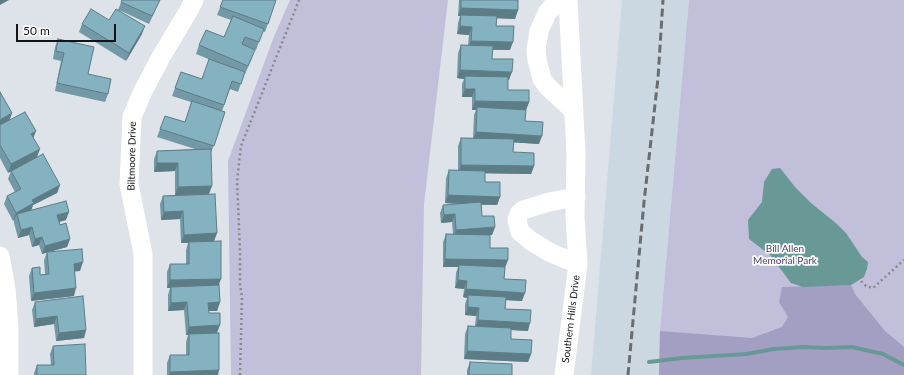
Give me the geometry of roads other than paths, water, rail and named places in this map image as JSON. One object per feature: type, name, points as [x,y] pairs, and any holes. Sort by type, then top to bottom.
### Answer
[{"type":"street","name":"Biltmoore Drive","points":[[144,375],[142,254],[129,184],[132,117],[157,63],[194,0]]},
{"type":"street","points":[[558,0],[547,13],[539,31],[536,50],[537,60],[542,79],[547,86],[574,111]]},
{"type":"street","name":"Southern Hills Drive","points":[[564,375],[578,264],[575,216],[574,111],[568,0]]},
{"type":"street","name":"Southern Hills Drive","points":[[576,197],[549,202],[523,210],[519,214],[517,220],[520,232],[531,241],[551,253],[578,264]]},
{"type":"street","points":[[0,256],[6,288],[9,326],[9,375]]},
{"type":"waterway","points":[[649,362],[682,358],[746,354],[774,349],[804,347],[852,347],[883,354],[904,365]]},
{"type":"railway","points":[[628,375],[644,202],[658,78],[663,0]]},
{"type":"park label","name":"Bill Allen Memorial Park","points":[[785,254]]}]
